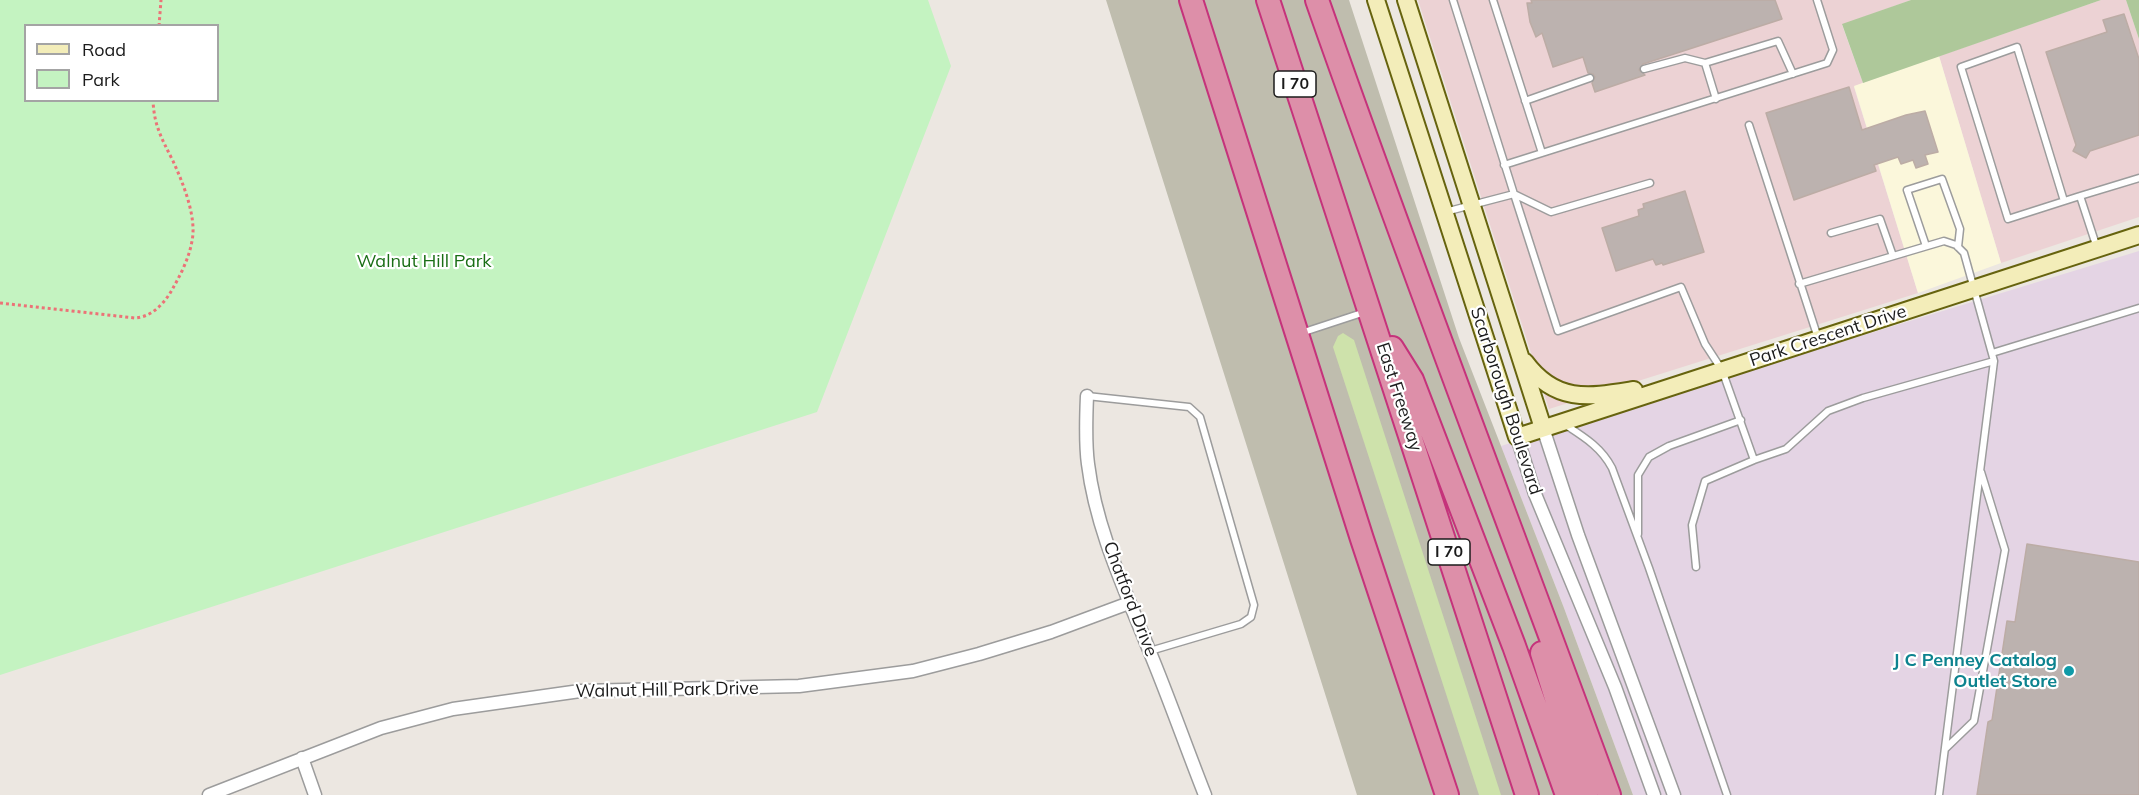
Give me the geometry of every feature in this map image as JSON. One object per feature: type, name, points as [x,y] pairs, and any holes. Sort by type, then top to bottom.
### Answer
[{"type":"highway","points":[[1191,0],[1362,538],[1447,795]]},
{"type":"highway","name":"East Freeway","points":[[1268,0],[1527,795]]},
{"type":"highway","points":[[1317,0],[1608,795]]},
{"type":"highway","points":[[1370,310],[1412,380],[1514,646],[1567,795]]},
{"type":"highway","points":[[1461,393],[1586,795]]},
{"type":"highway","points":[[1362,538],[1434,795]]},
{"type":"street","name":"Scarborough Boulevard","points":[[1376,0],[1535,494],[1611,676],[1654,795]]},
{"type":"street","name":"Scarborough Boulevard","points":[[1406,0],[1578,536],[1674,795]]},
{"type":"street","name":"Park Crescent Drive","points":[[1517,437],[2139,235]]},
{"type":"street","points":[[1521,356],[1530,369],[1545,381],[1561,391],[1582,396],[1683,382]]},
{"type":"street","name":"Chatford Drive","points":[[1087,396],[1085,431],[1088,466],[1100,520],[1129,603],[1150,651],[1205,795]]},
{"type":"street","name":"Walnut Hill Park Drive","points":[[209,795],[381,728],[453,709],[580,691],[799,686],[913,671],[1051,632],[1129,603]]},
{"type":"street","points":[[302,758],[315,795]]},
{"type":"lane","points":[[1453,0],[1558,330],[1681,287],[1705,344],[1722,370],[1754,460]]},
{"type":"lane","points":[[1493,0],[1542,153]]},
{"type":"lane","points":[[1504,165],[1827,63],[1833,50],[1817,0]]},
{"type":"lane","points":[[1644,69],[1685,58],[1705,63],[1778,41],[1792,74]]},
{"type":"lane","points":[[2064,201],[2017,47],[1961,67],[2008,219],[2139,178]]},
{"type":"lane","points":[[1705,63],[1716,99]]},
{"type":"lane","points":[[1525,101],[1590,78]]},
{"type":"lane","points":[[1749,125],[1818,339]]},
{"type":"lane","points":[[1926,246],[1907,190],[1942,179],[1960,229],[1958,248]]},
{"type":"lane","points":[[1445,212],[1514,194],[1551,212],[1650,183]]},
{"type":"lane","points":[[2080,196],[2098,249]]},
{"type":"lane","points":[[1831,233],[1880,219],[1893,256]]},
{"type":"lane","points":[[1799,284],[1944,241],[1956,244],[1964,252],[1975,288],[1994,361],[1939,795]]},
{"type":"lane","points":[[1992,353],[2139,308]]},
{"type":"lane","points":[[1298,334],[1370,310]]},
{"type":"lane","points":[[1696,567],[1692,525],[1706,481],[1786,449],[1828,411],[1863,398],[1994,361]]},
{"type":"lane","points":[[1087,396],[1189,407],[1200,417],[1254,605],[1251,617],[1241,624],[1150,651]]},
{"type":"lane","points":[[1638,540],[1638,475],[1649,457],[1669,446],[1741,420]]},
{"type":"lane","points":[[1562,422],[1591,442],[1606,456],[1612,468],[1649,567],[1727,795]]},
{"type":"lane","points":[[1945,750],[1974,721],[2005,550],[1980,470]]},
{"type":"path","points":[[159,24],[160,0]]},
{"type":"path","points":[[0,303],[135,318],[145,317],[169,296],[183,270],[192,240],[190,209],[181,178],[154,119],[153,102]]},
{"type":"shaded area","points":[[1106,0],[1349,0],[1459,338],[1564,608],[1633,795],[1357,795]]},
{"type":"shaded area","points":[[1418,0],[1911,0],[1842,25],[1863,83],[1854,87],[1918,293],[1549,409]]},
{"type":"shaded area","points":[[2101,0],[2126,0],[2139,39],[2139,217],[2001,263],[1939,56]]},
{"type":"shaded area","points":[[1939,56],[2001,263],[1918,293],[1854,86]]},
{"type":"shaded area","points":[[2139,251],[2139,795],[1633,795],[1501,446]]},
{"type":"green space","name":"Walnut Hill Park","points":[[0,0],[928,0],[951,66],[817,412],[0,675]]},
{"type":"green space","points":[[1911,0],[2101,0],[1863,83],[1842,24]]},
{"type":"green space","points":[[2126,0],[2139,0],[2139,39]]},
{"type":"green space","points":[[1343,333],[1354,340],[1501,795],[1479,795],[1333,347],[1338,336]]},
{"type":"building","points":[[1531,0],[1775,0],[1782,19],[1643,64],[1639,70],[1645,75],[1595,92],[1592,83],[1595,77],[1588,73],[1583,57],[1553,67],[1542,33],[1536,37],[1530,22],[1527,3],[1532,3]]},
{"type":"building","points":[[2124,14],[2139,59],[2139,135],[2090,151],[2086,158],[2073,151],[2076,145],[2046,52],[2107,32],[2103,20]]},
{"type":"building","points":[[1849,87],[1862,130],[1925,111],[1938,152],[1925,155],[1928,164],[1916,168],[1913,160],[1901,164],[1898,157],[1874,165],[1876,171],[1794,200],[1766,113]]},
{"type":"building","points":[[1685,191],[1704,252],[1663,265],[1662,263],[1656,265],[1653,259],[1616,271],[1602,228],[1639,216],[1638,210],[1644,208],[1643,204]]},
{"type":"building","name":"J C Penney Catalog Outlet Store","points":[[2027,544],[2139,562],[2139,795],[1977,795],[1988,722],[1992,720],[2007,621],[2015,622]]},
{"type":"place","name":"J C Penney Catalog Outlet Store","points":[[2069,671]]}]
